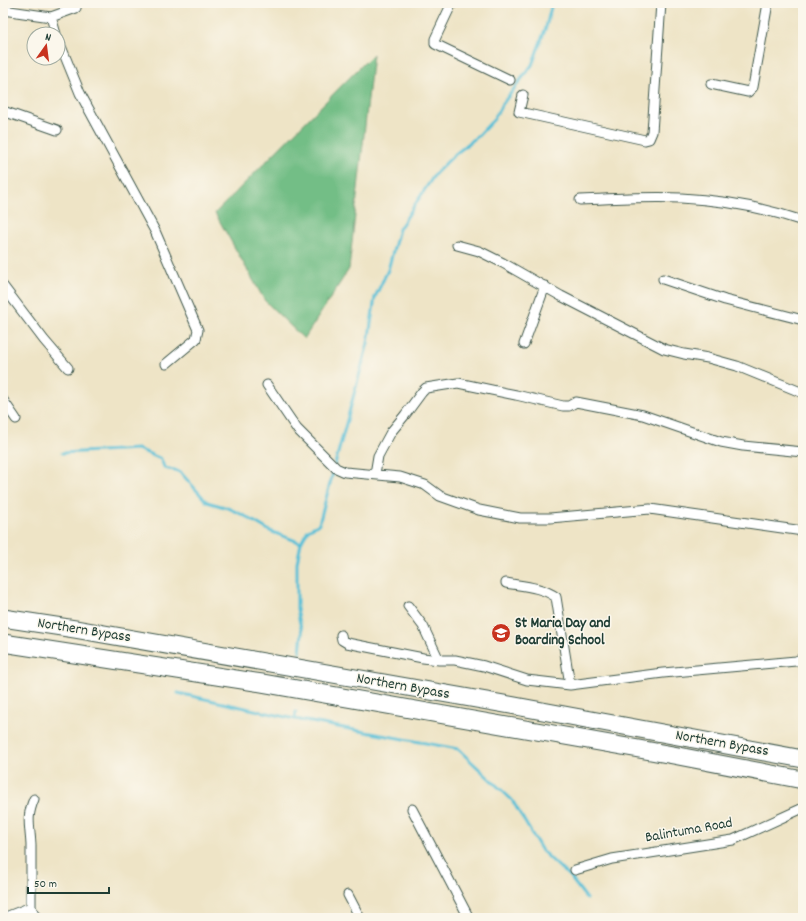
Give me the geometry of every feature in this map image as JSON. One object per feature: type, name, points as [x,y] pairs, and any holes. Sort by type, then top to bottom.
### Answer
[{"type":"highway","name":"Northern Bypass","points":[[3,618],[75,629],[510,705],[803,759]]},
{"type":"highway","name":"Northern Bypass","points":[[3,643],[262,683],[673,755],[803,780]]},
{"type":"street","points":[[3,10],[51,17],[76,8],[77,3]]},
{"type":"street","points":[[452,3],[435,39],[435,44],[510,80]]},
{"type":"street","points":[[523,95],[519,112],[645,140],[649,139],[652,132],[661,3]]},
{"type":"street","points":[[711,84],[748,92],[751,90],[753,87],[768,3]]},
{"type":"street","points":[[51,17],[54,26]]},
{"type":"street","points":[[66,58],[80,92],[155,231],[198,330],[196,339],[192,344],[166,364]]},
{"type":"street","points":[[3,110],[56,130]]},
{"type":"street","points":[[580,200],[679,198],[704,200],[782,214],[803,221]]},
{"type":"street","points":[[457,245],[479,251],[497,260],[664,349],[708,358],[737,366],[803,392]]},
{"type":"street","points":[[664,279],[726,300],[803,320]]},
{"type":"street","points":[[3,286],[44,340],[68,368]]},
{"type":"street","points":[[524,344],[545,286]]},
{"type":"street","points":[[375,474],[377,460],[385,441],[422,392],[426,388],[458,383],[516,394],[563,406],[569,406],[576,402],[631,412],[665,422],[721,442],[743,446],[803,452]]},
{"type":"street","points":[[267,386],[296,429],[336,468],[345,472],[400,477],[425,485],[440,496],[479,510],[520,518],[578,516],[650,509],[803,531]]},
{"type":"street","points":[[3,400],[16,419]]},
{"type":"street","points":[[506,583],[539,588],[556,597],[570,685]]},
{"type":"street","points":[[408,606],[423,626],[439,660]]},
{"type":"street","points":[[341,635],[342,640],[347,643],[439,660],[456,660],[484,666],[527,680],[570,685],[663,673],[796,661],[803,658]]},
{"type":"street","points":[[34,799],[28,820],[30,843],[31,907],[36,918]]},
{"type":"street","points":[[412,808],[469,918]]},
{"type":"street","name":"Balintuma Road","points":[[575,870],[612,859],[733,840],[803,808]]},
{"type":"street","points":[[348,895],[360,918]]},
{"type":"street","points":[[4,918],[31,907]]},
{"type":"green space","points":[[373,54],[349,269],[304,339],[265,301],[215,213]]},
{"type":"waterway","points":[[335,464],[368,343],[375,297],[388,270],[399,229],[435,174],[453,156],[479,135],[494,119],[501,106],[532,65],[546,27],[552,3]]},
{"type":"waterway","points":[[62,453],[138,449],[161,459],[164,467],[181,473],[207,502],[228,508],[270,531],[301,543]]},
{"type":"waterway","points":[[300,652],[302,633],[297,609],[297,562],[301,543],[308,530],[319,524],[334,469]]},
{"type":"waterway","points":[[178,693],[295,719],[458,749],[512,800],[542,851],[570,877],[587,899]]},
{"type":"waterway","points":[[295,719],[296,712]]},
{"type":"place","name":"St Maria Day and Boarding School","points":[[501,633]]}]
